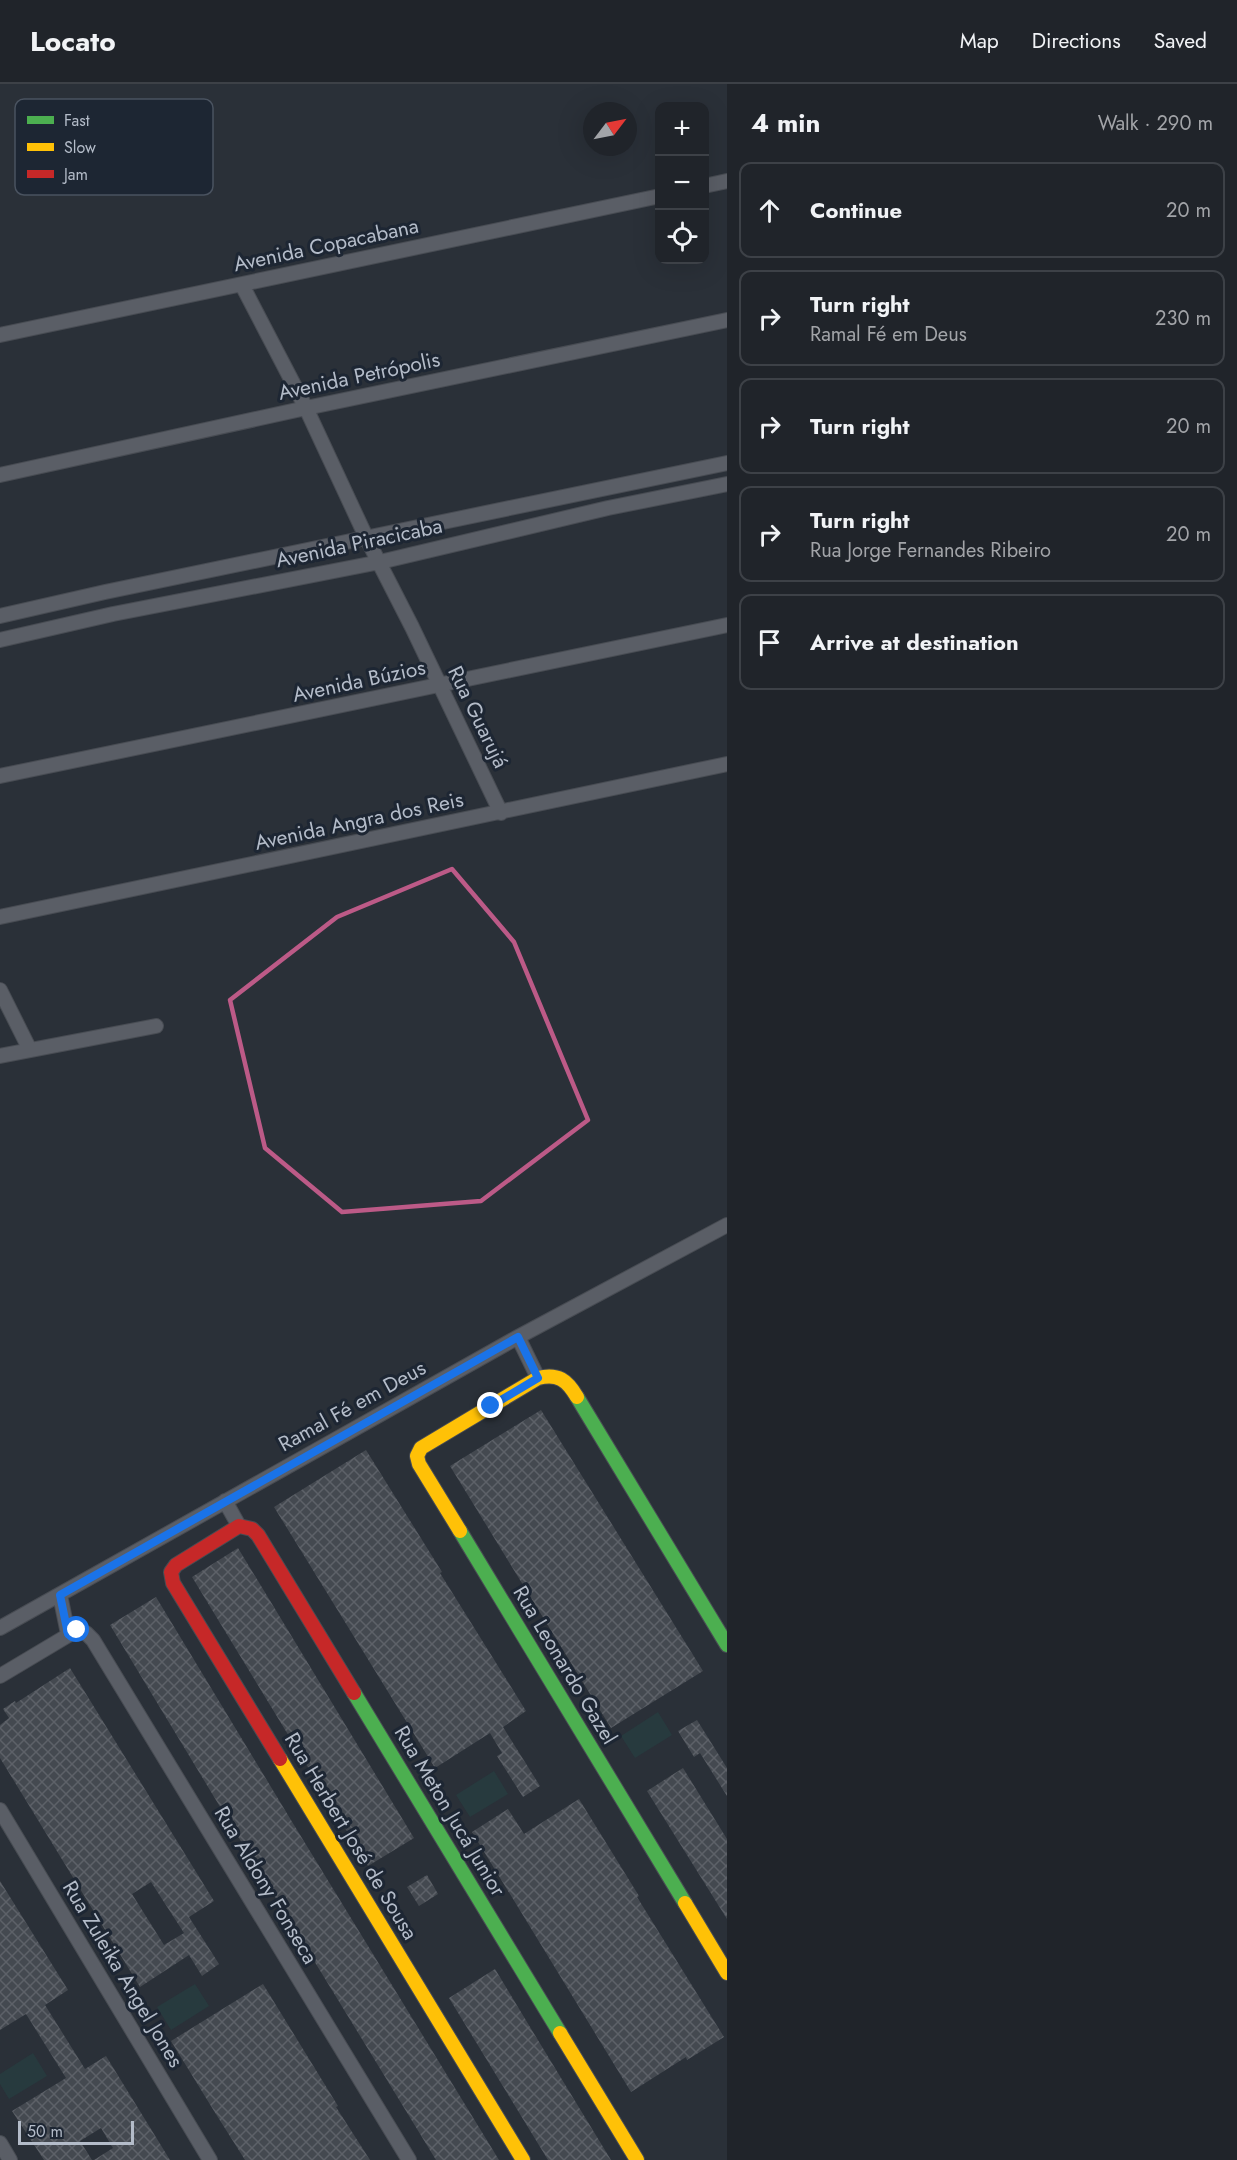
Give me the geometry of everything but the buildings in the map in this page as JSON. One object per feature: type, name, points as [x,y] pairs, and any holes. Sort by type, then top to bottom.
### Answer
[{"type":"street","points":[[709,185],[727,181]]},
{"type":"street","name":"Avenida Copacabana","points":[[0,334],[655,197]]},
{"type":"street","name":"Rua Guarujá","points":[[242,285],[306,408],[367,539],[501,813]]},
{"type":"street","name":"Avenida Petrópolis","points":[[0,475],[727,320]]},
{"type":"street","name":"Avenida Piracicaba","points":[[0,616],[727,463]]},
{"type":"street","name":"Avenida Piracicaba","points":[[0,640],[113,614],[380,562],[608,508],[727,484]]},
{"type":"street","name":"Avenida Búzios","points":[[0,776],[727,625]]},
{"type":"street","name":"Avenida Angra dos Reis","points":[[0,917],[727,764]]},
{"type":"street","points":[[0,990],[30,1050]]},
{"type":"street","points":[[0,1056],[156,1026]]},
{"type":"street","name":"Ramal Fé em Deus","points":[[0,1628],[518,1337],[727,1225]]},
{"type":"street","points":[[518,1337],[538,1378],[551,1374],[560,1376],[570,1385],[727,1645]]},
{"type":"street","name":"Rua Leonardo Gazel","points":[[538,1378],[421,1448],[416,1457],[727,1973]]},
{"type":"street","points":[[225,1502],[239,1526]]},
{"type":"street","name":"Rua Herbert José de Sousa","points":[[239,1526],[176,1565],[171,1572],[173,1583],[523,2160]]},
{"type":"street","name":"Rua Meton Jucá Junior","points":[[239,1526],[252,1529],[258,1535],[637,2160]]},
{"type":"street","points":[[0,1676],[68,1634],[60,1595]]},
{"type":"street","name":"Rua Aldony Fonseca","points":[[68,1634],[77,1630],[86,1633],[93,1640],[409,2160]]},
{"type":"street","name":"Rua Zuleika Angel Jones","points":[[0,1810],[210,2160]]},
{"type":"street","points":[[0,2143],[10,2160]]},
{"type":"highlighted area","points":[[452,869],[514,942],[588,1120],[481,1201],[342,1212],[265,1148],[230,1000],[337,917]]},
{"type":"green space","points":[[658,1712],[672,1735],[635,1758],[621,1736]]},
{"type":"green space","points":[[494,1771],[508,1794],[470,1817],[456,1795]]},
{"type":"green space","points":[[195,1984],[209,2006],[171,2030],[157,2007]]},
{"type":"green space","points":[[33,2053],[47,2076],[9,2099],[0,2084],[0,2074]]},
{"type":"traffic: fast","points":[[577,1397],[727,1645]]},
{"type":"traffic: fast","points":[[460,1531],[685,1903]]},
{"type":"traffic: fast","points":[[354,1693],[560,2033]]},
{"type":"traffic: slow","points":[[460,1531],[419,1464],[417,1456],[421,1448],[538,1378],[551,1376],[561,1379],[570,1386],[577,1397]]},
{"type":"traffic: slow","points":[[280,1759],[523,2160]]},
{"type":"traffic: slow","points":[[685,1903],[727,1973]]},
{"type":"traffic: slow","points":[[560,2033],[637,2160]]},
{"type":"traffic: jam","points":[[280,1759],[173,1583],[171,1572],[176,1565],[239,1526],[252,1529],[258,1535],[354,1693]]},
{"type":"route","points":[[77,1630],[68,1634],[60,1595],[518,1337],[538,1378],[491,1406]]}]
